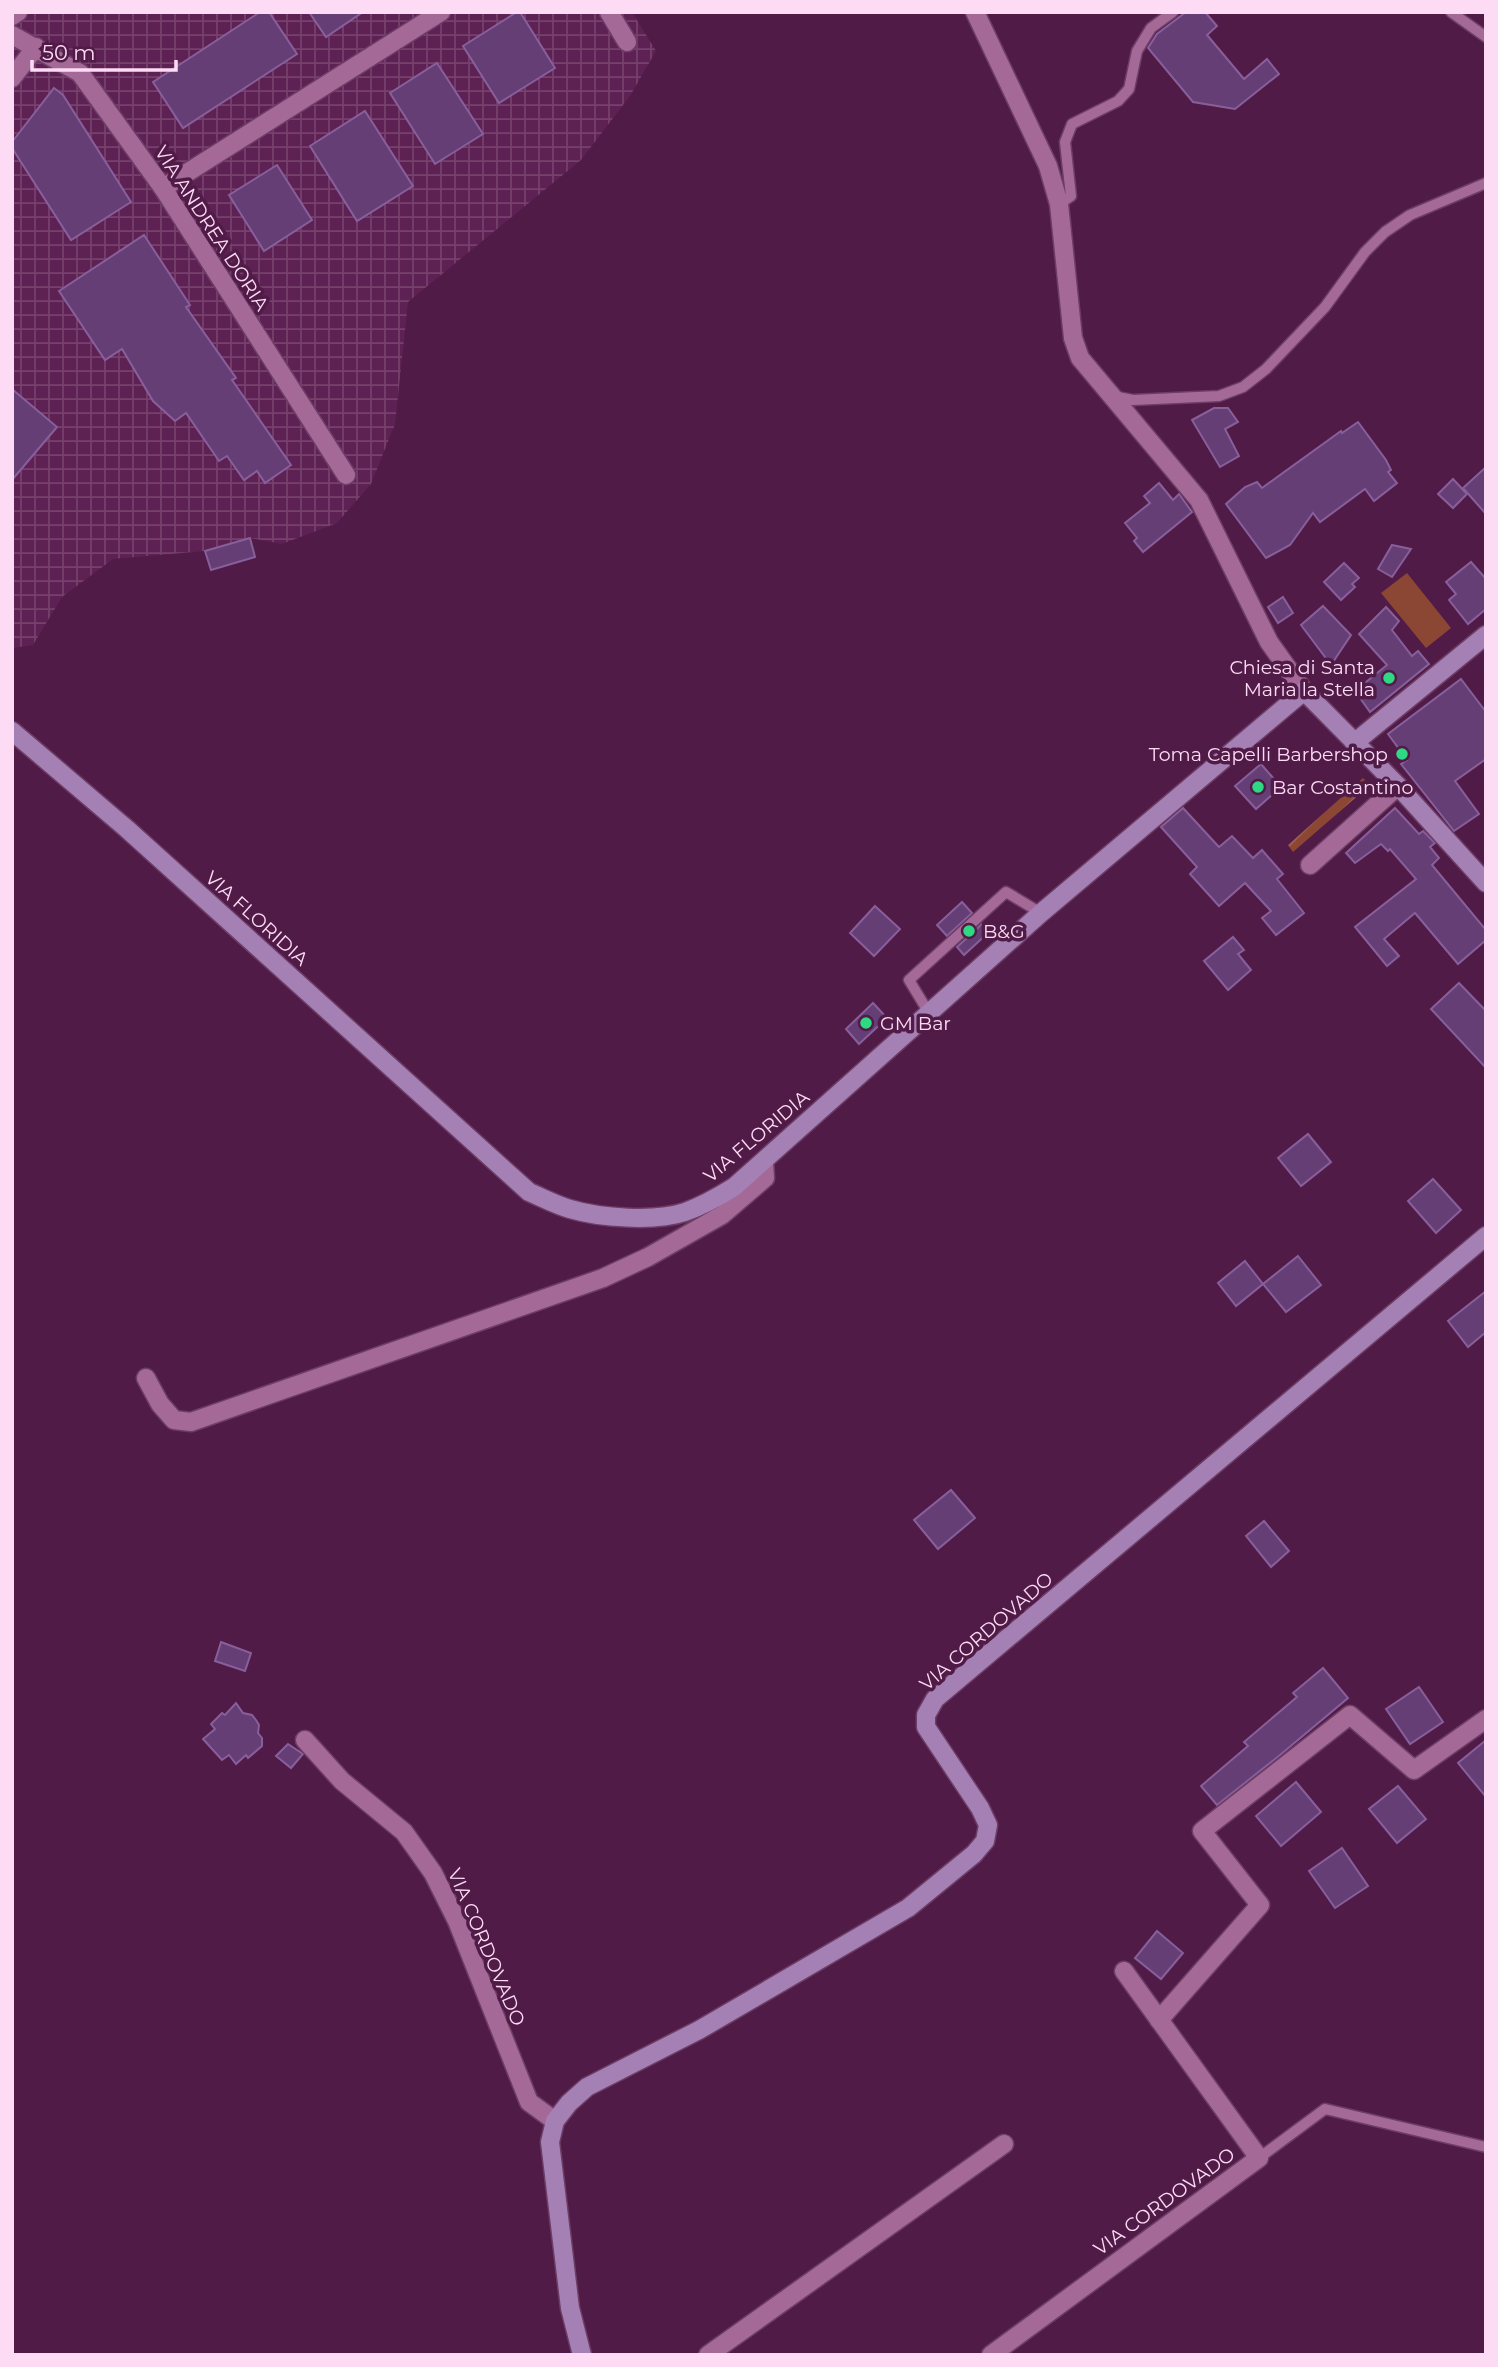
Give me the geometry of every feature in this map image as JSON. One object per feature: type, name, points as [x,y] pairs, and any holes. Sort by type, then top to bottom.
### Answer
[{"type":"street","points":[[12,16],[18,12]]},
{"type":"street","points":[[163,188],[441,12]]},
{"type":"street","points":[[609,12],[627,42]]},
{"type":"street","points":[[975,12],[1048,166],[1059,204],[1073,338],[1080,358],[1199,500],[1269,642],[1304,691],[1398,786],[1486,883]]},
{"type":"street","name":"VIA ANDREA DORIA","points":[[12,35],[80,73],[163,188],[346,475]]},
{"type":"street","points":[[12,78],[36,47]]},
{"type":"street","points":[[1354,743],[1486,635]]},
{"type":"street","name":"VIA FLORIDIA","points":[[12,731],[127,829],[468,1139],[530,1192],[569,1209],[606,1216],[649,1217],[682,1213],[734,1187],[1041,913],[1304,691]]},
{"type":"street","points":[[1310,865],[1398,786]]},
{"type":"street","points":[[146,1378],[160,1405],[174,1420],[191,1422],[603,1278],[648,1257],[722,1215],[765,1178],[764,1161]]},
{"type":"street","name":"VIA CORDOVADO","points":[[305,1740],[342,1781],[404,1832],[433,1872],[457,1921],[530,2102],[555,2121],[569,2103],[587,2087],[699,2030],[908,1908],[974,1854],[985,1841],[988,1825],[980,1808],[926,1727],[926,1715],[935,1699],[1486,1236]]},
{"type":"street","points":[[1159,2020],[1260,1905],[1202,1831],[1350,1715],[1414,1770],[1486,1720]]},
{"type":"street","name":"VIA CORDOVADO","points":[[991,2355],[1258,2158],[1124,1971]]},
{"type":"street","points":[[555,2121],[550,2142],[568,2294],[582,2355]]},
{"type":"street","points":[[708,2355],[1004,2144]]},
{"type":"lane","points":[[1059,204],[1071,195],[1065,142],[1072,124],[1118,100],[1129,89],[1137,51],[1151,28],[1173,12]]},
{"type":"lane","points":[[1451,12],[1486,37]]},
{"type":"lane","points":[[1113,396],[1133,400],[1220,396],[1243,387],[1266,369],[1325,307],[1364,252],[1385,232],[1410,215],[1486,183]]},
{"type":"lane","points":[[929,1013],[909,980],[1006,892],[1041,913]]},
{"type":"lane","points":[[1258,2158],[1325,2109],[1486,2147]]},
{"type":"shaded area","points":[[12,12],[632,12],[656,51],[630,96],[581,160],[408,302],[395,424],[371,484],[337,523],[282,544],[250,538],[205,551],[113,559],[62,597],[33,645],[12,648]]},
{"type":"shaded area","points":[[1407,573],[1451,628],[1426,648],[1381,593]]},
{"type":"shaded area","points":[[1363,778],[1379,795],[1361,793],[1293,852],[1288,845]]},
{"type":"building","points":[[260,12],[269,12],[297,54],[183,128],[153,82]]},
{"type":"building","points":[[309,12],[363,12],[326,37]]},
{"type":"building","points":[[520,12],[555,68],[499,103],[463,46]]},
{"type":"building","points":[[1186,12],[1205,12],[1217,26],[1207,35],[1244,79],[1267,59],[1279,74],[1235,109],[1193,102],[1148,48],[1157,34]]},
{"type":"building","points":[[437,63],[483,134],[435,164],[390,93]]},
{"type":"building","points":[[54,88],[63,95],[131,202],[71,240],[12,148],[12,142]]},
{"type":"building","points":[[365,111],[413,186],[357,221],[310,146]]},
{"type":"building","points":[[277,165],[312,220],[264,251],[229,195]]},
{"type":"building","points":[[144,235],[190,305],[186,307],[236,378],[232,380],[291,465],[265,483],[257,471],[244,480],[227,456],[219,461],[186,413],[175,421],[153,401],[122,349],[105,360],[59,291]]},
{"type":"building","points":[[12,389],[57,427],[12,480]]},
{"type":"building","points":[[1214,408],[1228,408],[1238,422],[1225,429],[1239,456],[1220,467],[1192,420]]},
{"type":"building","points":[[1358,422],[1386,460],[1391,470],[1388,472],[1397,483],[1374,501],[1365,489],[1320,522],[1313,513],[1290,545],[1266,558],[1226,504],[1245,487],[1257,482],[1262,488],[1341,431],[1342,433]]},
{"type":"building","points":[[1486,467],[1486,514],[1463,488]]},
{"type":"building","points":[[1453,479],[1467,494],[1453,508],[1438,494]]},
{"type":"building","points":[[1159,483],[1173,500],[1179,494],[1192,512],[1143,552],[1134,541],[1137,538],[1125,523],[1150,503],[1144,496]]},
{"type":"building","points":[[250,538],[255,557],[211,570],[205,551]]},
{"type":"building","points":[[1392,545],[1411,549],[1392,577],[1378,569]]},
{"type":"building","points":[[1471,562],[1486,579],[1486,609],[1468,624],[1449,600],[1456,594],[1446,582]]},
{"type":"building","points":[[1344,563],[1359,578],[1352,584],[1355,587],[1341,600],[1324,582]]},
{"type":"building","points":[[1283,597],[1293,613],[1278,623],[1268,607]]},
{"type":"building","points":[[1323,606],[1351,635],[1331,665],[1301,625]]},
{"type":"building","points":[[1386,607],[1399,621],[1392,630],[1412,656],[1418,651],[1429,664],[1370,712],[1355,691],[1387,665],[1359,634]]},
{"type":"building","points":[[1461,679],[1486,712],[1486,759],[1455,781],[1479,814],[1454,831],[1401,764],[1407,760],[1388,734]]},
{"type":"building","name":"Bar Costantino","points":[[1261,764],[1281,787],[1256,809],[1235,786]]},
{"type":"building","points":[[1183,808],[1219,847],[1232,836],[1253,858],[1262,850],[1283,874],[1277,879],[1304,913],[1276,935],[1262,918],[1271,911],[1245,883],[1219,906],[1190,874],[1197,867],[1161,827]]},
{"type":"building","points":[[1395,808],[1419,834],[1423,831],[1435,843],[1430,847],[1439,858],[1432,865],[1486,930],[1486,940],[1458,964],[1415,913],[1384,939],[1399,956],[1387,966],[1355,927],[1416,879],[1390,849],[1388,851],[1381,844],[1355,863],[1346,853]]},
{"type":"building","points":[[962,902],[972,913],[947,936],[937,925]]},
{"type":"building","points":[[875,906],[900,929],[874,956],[850,933]]},
{"type":"building","points":[[982,924],[989,932],[964,955],[957,947]]},
{"type":"building","points":[[1233,937],[1244,950],[1238,954],[1251,970],[1228,990],[1204,961]]},
{"type":"building","points":[[1459,983],[1486,1011],[1486,1068],[1431,1009]]},
{"type":"building","name":"GM Bar","points":[[873,1003],[887,1018],[859,1044],[846,1029]]},
{"type":"building","points":[[1308,1134],[1331,1162],[1301,1186],[1278,1158]]},
{"type":"building","points":[[1433,1179],[1461,1210],[1436,1233],[1408,1201]]},
{"type":"building","points":[[1298,1256],[1321,1285],[1286,1312],[1263,1284]]},
{"type":"building","points":[[1245,1261],[1263,1284],[1236,1306],[1218,1283]]},
{"type":"building","points":[[1486,1291],[1486,1332],[1468,1347],[1448,1321]]},
{"type":"building","points":[[951,1490],[975,1518],[938,1549],[914,1520]]},
{"type":"building","points":[[1264,1521],[1289,1551],[1271,1567],[1246,1536]]},
{"type":"building","points":[[221,1642],[251,1653],[245,1671],[215,1661]]},
{"type":"building","points":[[1323,1668],[1348,1698],[1217,1805],[1201,1786],[1248,1746],[1244,1742],[1297,1697],[1293,1693]]},
{"type":"building","points":[[1419,1687],[1443,1722],[1410,1744],[1386,1709]]},
{"type":"building","points":[[236,1703],[243,1713],[252,1715],[256,1720],[262,1746],[236,1764],[229,1755],[222,1760],[203,1739],[215,1729],[211,1724],[222,1713],[225,1715]]},
{"type":"building","points":[[1486,1740],[1486,1797],[1458,1763]]},
{"type":"building","points":[[288,1744],[303,1754],[291,1768],[276,1756]]},
{"type":"building","points":[[1296,1782],[1321,1812],[1281,1846],[1256,1816]]},
{"type":"building","points":[[1398,1786],[1426,1819],[1397,1843],[1369,1809]]},
{"type":"building","points":[[1342,1848],[1368,1886],[1335,1908],[1309,1871]]},
{"type":"building","points":[[1157,1931],[1183,1953],[1161,1979],[1135,1958]]},
{"type":"place","name":"Chiesa di Santa Maria la Stella","points":[[1389,678]]},
{"type":"place","name":"Toma Capelli Barbershop","points":[[1402,754]]},
{"type":"place","name":"Bar Costantino","points":[[1258,787]]},
{"type":"place","name":"B&G","points":[[969,931]]},
{"type":"place","name":"GM Bar","points":[[866,1023]]}]
